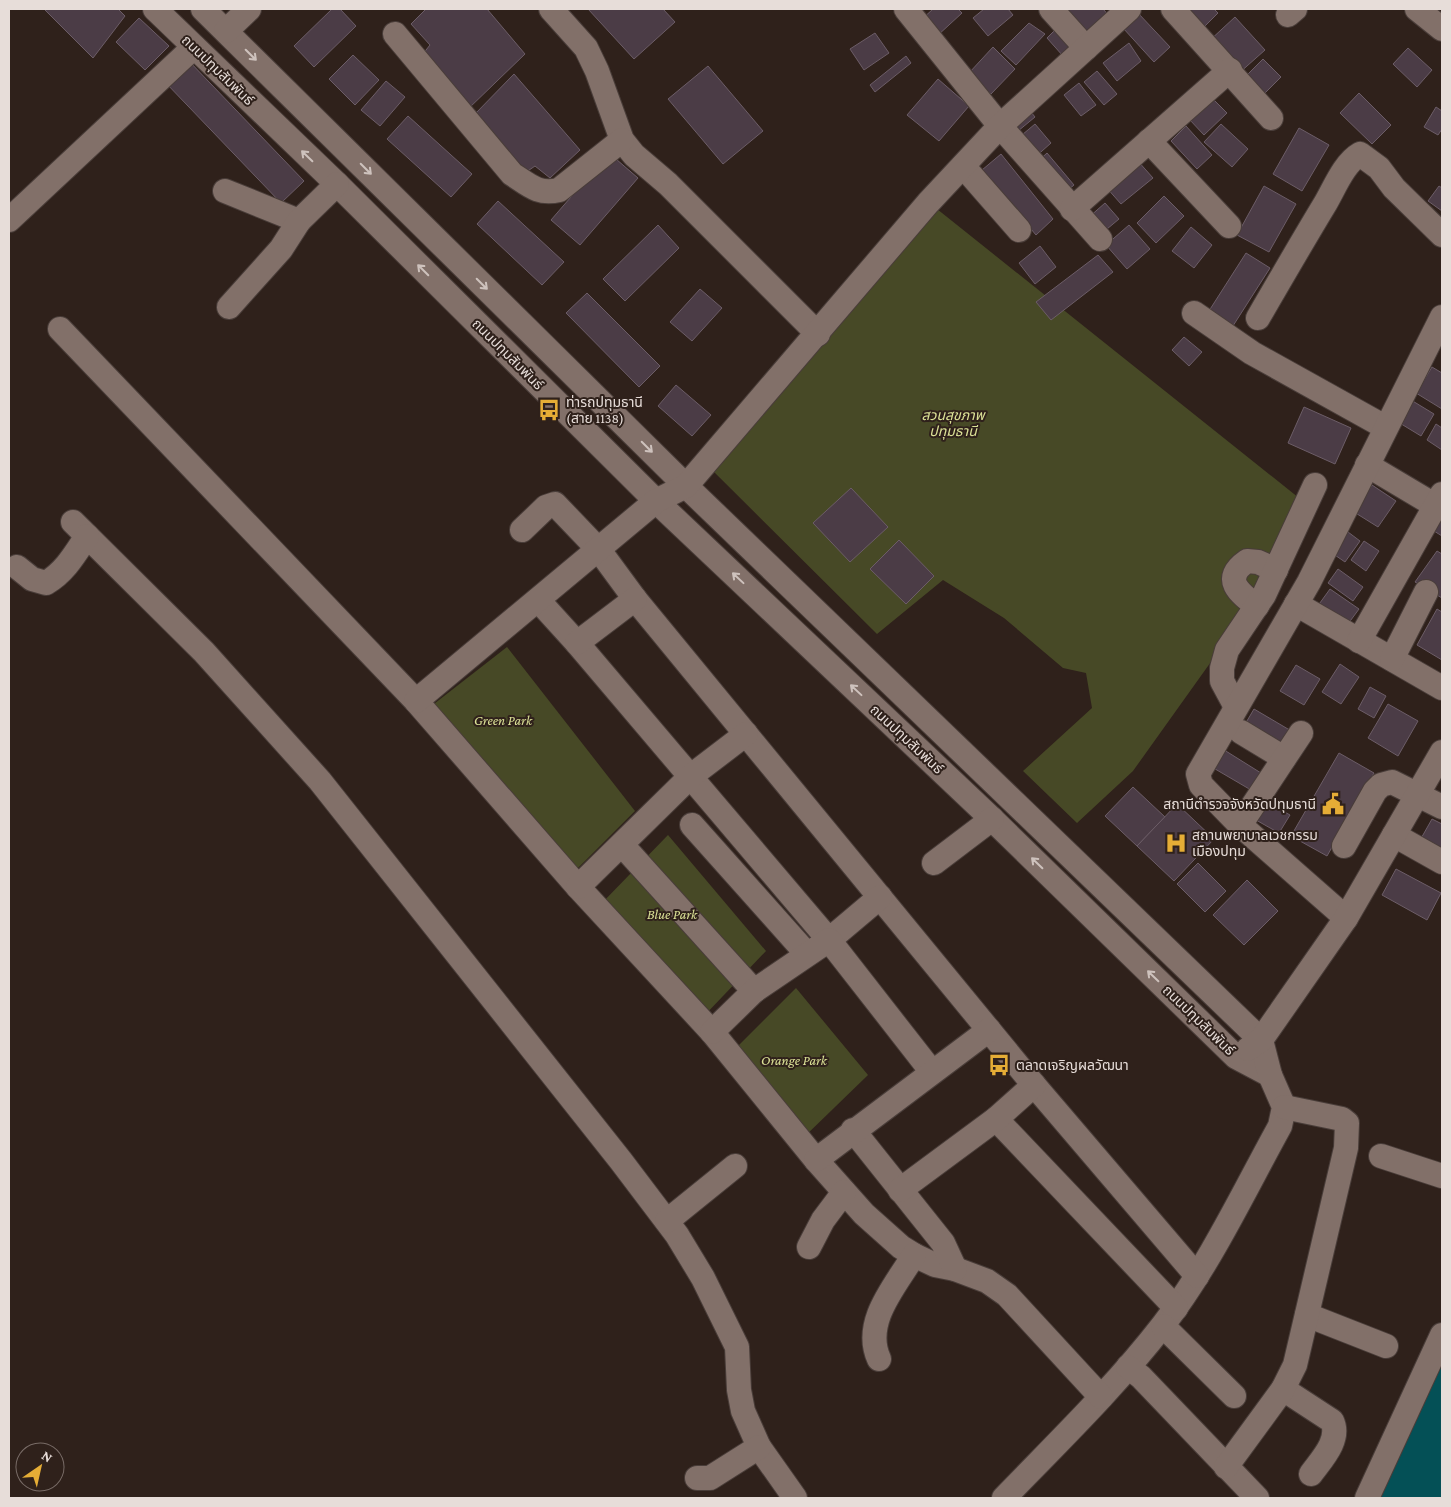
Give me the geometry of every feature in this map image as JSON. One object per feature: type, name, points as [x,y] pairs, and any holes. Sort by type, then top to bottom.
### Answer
[{"type":"street","name":"ถนนปทุมสัมพันธ์","points":[[155,9],[337,184],[656,501],[992,820],[1236,1057],[1270,1075]]},
{"type":"street","name":"ถนนปทุมสัมพันธ์","points":[[203,9],[686,486],[1261,1040]]},
{"type":"street","points":[[226,31],[249,9]]},
{"type":"street","points":[[551,9],[586,48],[597,71],[622,140],[634,155],[668,184],[818,334]]},
{"type":"street","points":[[906,9],[1000,126],[1100,239]]},
{"type":"street","points":[[1050,9],[1086,48]]},
{"type":"street","points":[[416,701],[656,501],[686,486],[818,334],[928,203],[1000,126],[1129,9]]},
{"type":"street","points":[[1173,9],[1230,70],[1271,118]]},
{"type":"street","points":[[1423,11],[1442,29]]},
{"type":"street","points":[[395,34],[512,174],[534,188],[547,193],[559,190],[622,140]]},
{"type":"street","points":[[9,220],[194,47]]},
{"type":"street","points":[[1072,209],[1230,70]]},
{"type":"street","points":[[1149,141],[1229,226]]},
{"type":"street","points":[[1258,318],[1285,269],[1341,177],[1355,157],[1360,154],[1379,168],[1394,188],[1442,234]]},
{"type":"street","points":[[963,166],[1019,230]]},
{"type":"street","points":[[229,307],[280,249],[298,221],[337,184]]},
{"type":"street","points":[[226,191],[298,221]]},
{"type":"street","points":[[1194,313],[1252,353],[1385,427]]},
{"type":"street","points":[[1346,918],[1240,825],[1201,785],[1198,778],[1199,769],[1296,604],[1442,317]]},
{"type":"street","points":[[60,329],[416,701],[578,888],[712,1032],[816,1160],[864,1214],[901,1247],[914,1255],[935,1265],[955,1269],[988,1281],[1007,1295],[1101,1397]]},
{"type":"street","points":[[1359,641],[1439,500],[1367,465]]},
{"type":"street","points":[[1236,707],[1222,681],[1222,668],[1227,650],[1257,606],[1276,570],[1315,485]]},
{"type":"street","points":[[522,530],[546,507],[555,504],[599,550],[635,599],[1034,1085],[1198,1276]]},
{"type":"street","points":[[17,567],[32,580],[46,583],[57,577],[65,568],[80,529],[204,652],[320,781],[667,1221],[703,1278],[737,1347],[739,1390],[743,1411],[759,1447],[795,1498]]},
{"type":"street","points":[[1257,606],[1240,594],[1234,584],[1234,574],[1239,566],[1247,561],[1258,562],[1276,570]]},
{"type":"street","points":[[1392,659],[1426,592]]},
{"type":"street","points":[[577,643],[635,599]]},
{"type":"street","points":[[538,600],[691,776],[829,940],[932,1072]]},
{"type":"street","points":[[1296,604],[1442,688]]},
{"type":"street","points":[[1241,732],[1284,758]]},
{"type":"street","points":[[1240,825],[1301,733]]},
{"type":"street","points":[[578,888],[623,846],[691,776],[746,734]]},
{"type":"street","points":[[1236,1057],[1261,1040],[1346,918],[1442,752]]},
{"type":"street","points":[[1344,846],[1375,791],[1381,785],[1392,782],[1442,807]]},
{"type":"street","points":[[934,863],[992,820]]},
{"type":"street","points":[[692,825],[807,954]]},
{"type":"street","points":[[717,852],[737,830]]},
{"type":"street","points":[[1394,835],[1442,862]]},
{"type":"street","points":[[623,846],[754,991]]},
{"type":"street","points":[[712,1032],[754,991],[829,940],[880,897]]},
{"type":"street","points":[[816,1160],[853,1130],[989,1030]]},
{"type":"street","points":[[1004,1498],[1128,1367],[1169,1317],[1198,1276],[1280,1126],[1284,1107],[1270,1075],[1261,1040]]},
{"type":"street","points":[[900,1190],[996,1118],[1034,1085]]},
{"type":"street","points":[[1226,1467],[1282,1389],[1295,1366],[1346,1148],[1347,1123],[1338,1117],[1284,1107]]},
{"type":"street","points":[[996,1118],[1169,1317],[1234,1396]]},
{"type":"street","points":[[853,1130],[943,1243],[955,1269]]},
{"type":"street","points":[[1381,1156],[1442,1176]]},
{"type":"street","points":[[667,1221],[735,1166]]},
{"type":"street","points":[[809,1247],[823,1220],[844,1192]]},
{"type":"street","points":[[879,1359],[872,1339],[875,1323],[914,1255]]},
{"type":"street","points":[[1306,1316],[1386,1346]]},
{"type":"street","points":[[1367,1498],[1442,1335]]},
{"type":"street","points":[[1128,1367],[1141,1378],[1257,1498]]},
{"type":"street","points":[[1282,1389],[1332,1421],[1336,1429],[1334,1438],[1311,1474]]},
{"type":"street","points":[[697,1478],[701,1480],[710,1478],[759,1447]]},
{"type":"green space","name":"สวนสุขภาพ ปทุมธานี","points":[[932,205],[1299,498],[1258,596],[1133,771],[1077,823],[1023,771],[1092,708],[1086,673],[1063,668],[1004,618],[943,580],[877,634],[709,467]]},
{"type":"green space","name":"Green Park","points":[[507,647],[635,811],[569,877],[430,707]]},
{"type":"green space","name":"Blue Park","points":[[668,835],[766,951],[703,1017],[599,906]]},
{"type":"green space","name":"Orange Park","points":[[796,988],[868,1075],[802,1139],[727,1057]]},
{"type":"water","points":[[1442,1346],[1442,1498],[1375,1498]]},
{"type":"building","points":[[44,9],[118,9],[125,16],[93,58]]},
{"type":"building","points":[[332,9],[340,9],[356,26],[314,67],[294,46]]},
{"type":"building","points":[[426,9],[487,9],[525,54],[467,110],[422,55],[430,45],[411,24]]},
{"type":"building","points":[[588,9],[663,9],[675,22],[634,59]]},
{"type":"building","points":[[933,9],[958,9],[962,13],[937,36],[921,20]]},
{"type":"building","points":[[984,9],[1008,9],[1013,15],[988,36],[973,18]]},
{"type":"building","points":[[1067,9],[1103,9],[1112,19],[1091,37]]},
{"type":"building","points":[[1191,9],[1214,9],[1218,13],[1205,26],[1189,11]]},
{"type":"building","points":[[1138,13],[1170,47],[1154,62],[1123,28]]},
{"type":"building","points":[[1235,17],[1265,50],[1238,74],[1208,42]]},
{"type":"building","points":[[139,18],[169,46],[145,70],[116,42]]},
{"type":"building","points":[[1029,23],[1045,34],[1016,65],[1001,51]]},
{"type":"building","points":[[1059,26],[1076,47],[1063,56],[1047,38]]},
{"type":"building","points":[[875,33],[889,53],[864,70],[850,49]]},
{"type":"building","points":[[1129,43],[1141,61],[1117,81],[1103,63]]},
{"type":"building","points":[[993,47],[1015,69],[991,94],[969,73]]},
{"type":"building","points":[[1408,48],[1432,70],[1417,87],[1393,64]]},
{"type":"building","points":[[353,55],[379,80],[355,105],[329,79]]},
{"type":"building","points":[[906,56],[911,63],[875,92],[870,85]]},
{"type":"building","points":[[187,59],[304,181],[281,203],[164,81]]},
{"type":"building","points":[[1263,59],[1281,77],[1264,94],[1246,76]]},
{"type":"building","points":[[708,66],[763,131],[723,164],[668,99]]},
{"type":"building","points":[[1097,71],[1117,94],[1104,105],[1084,82]]},
{"type":"building","points":[[514,74],[580,150],[550,178],[535,166],[519,177],[474,115]]},
{"type":"building","points":[[938,79],[969,106],[939,141],[907,115]]},
{"type":"building","points":[[386,81],[405,97],[380,126],[361,110]]},
{"type":"building","points":[[1079,83],[1096,105],[1081,116],[1064,95]]},
{"type":"building","points":[[1359,93],[1391,125],[1372,144],[1340,113]]},
{"type":"building","points":[[1211,97],[1227,113],[1204,135],[1189,119]]},
{"type":"building","points":[[1027,107],[1035,117],[1012,136],[1004,126]]},
{"type":"building","points":[[1436,107],[1442,111],[1442,129],[1438,135],[1424,127]]},
{"type":"building","points":[[408,116],[472,174],[451,197],[387,139]]},
{"type":"building","points":[[1035,124],[1051,143],[1033,159],[1016,140]]},
{"type":"building","points":[[1221,124],[1248,149],[1232,167],[1204,142]]},
{"type":"building","points":[[1186,126],[1212,155],[1197,169],[1171,141]]},
{"type":"building","points":[[1299,128],[1329,145],[1302,191],[1273,174]]},
{"type":"building","points":[[609,153],[638,178],[580,245],[551,220]]},
{"type":"building","points":[[1047,153],[1074,185],[1062,195],[1035,164]]},
{"type":"building","points":[[1001,154],[1053,219],[1036,235],[982,170]]},
{"type":"building","points":[[1137,160],[1153,178],[1121,204],[1106,187]]},
{"type":"building","points":[[1264,186],[1296,204],[1269,252],[1237,235]]},
{"type":"building","points":[[1439,186],[1442,188],[1442,211],[1428,201]]},
{"type":"building","points":[[1164,196],[1184,216],[1156,243],[1137,223]]},
{"type":"building","points":[[498,201],[564,262],[542,285],[477,224]]},
{"type":"building","points":[[1105,203],[1119,219],[1101,234],[1088,218]]},
{"type":"building","points":[[658,225],[679,248],[625,301],[603,279]]},
{"type":"building","points":[[1129,225],[1150,249],[1127,269],[1106,245]]},
{"type":"building","points":[[1191,227],[1212,245],[1194,268],[1172,251]]},
{"type":"building","points":[[1040,246],[1056,267],[1035,284],[1019,263]]},
{"type":"building","points":[[1246,253],[1270,268],[1231,329],[1207,314]]},
{"type":"building","points":[[1098,255],[1113,272],[1051,320],[1036,302]]},
{"type":"building","points":[[700,289],[722,308],[692,341],[670,322]]},
{"type":"building","points":[[587,293],[660,366],[639,387],[566,313]]},
{"type":"building","points":[[1184,337],[1202,352],[1189,366],[1172,350]]},
{"type":"building","points":[[1432,367],[1442,373],[1442,409],[1416,393]]},
{"type":"building","points":[[676,385],[711,415],[692,436],[658,406]]},
{"type":"building","points":[[1411,400],[1434,414],[1421,436],[1398,422]]},
{"type":"building","points":[[1304,407],[1351,428],[1335,464],[1288,443]]},
{"type":"building","points":[[1436,424],[1442,428],[1442,450],[1427,440]]},
{"type":"building","points":[[1372,485],[1396,501],[1378,527],[1354,512]]},
{"type":"building","points":[[851,488],[888,527],[850,562],[813,523]]},
{"type":"building","points":[[1442,518],[1442,536],[1434,531]]},
{"type":"building","points":[[1344,529],[1360,541],[1345,562],[1329,551]]},
{"type":"building","points":[[899,540],[934,576],[906,604],[870,569]]},
{"type":"building","points":[[1364,541],[1379,551],[1366,571],[1351,560]]},
{"type":"building","points":[[1437,551],[1442,554],[1442,598],[1415,582]]},
{"type":"building","points":[[1338,569],[1363,587],[1353,601],[1328,583]]},
{"type":"building","points":[[1330,589],[1359,609],[1345,628],[1317,607]]},
{"type":"building","points":[[1437,609],[1442,612],[1442,660],[1417,645]]},
{"type":"building","points":[[1340,664],[1359,677],[1341,704],[1322,692]]},
{"type":"building","points":[[1296,665],[1320,679],[1304,705],[1280,691]]},
{"type":"building","points":[[1370,687],[1386,696],[1374,718],[1358,709]]},
{"type":"building","points":[[1388,704],[1418,721],[1398,756],[1368,738]]},
{"type":"building","points":[[1254,709],[1293,732],[1282,748],[1244,726]]},
{"type":"building","points":[[1221,748],[1261,773],[1251,790],[1210,766]]},
{"type":"building","name":"สถานีตำรวจจังหวัดปทุมธานี","points":[[1339,753],[1374,773],[1327,856],[1291,836]]},
{"type":"building","points":[[1133,787],[1165,817],[1137,846],[1105,816]]},
{"type":"building","points":[[1267,802],[1290,815],[1279,833],[1256,820]]},
{"type":"building","name":"สถานพยาบาลเวชกรรม เมืองปทุม","points":[[1177,804],[1214,839],[1174,881],[1137,846]]},
{"type":"building","points":[[1432,819],[1442,824],[1442,854],[1419,842]]},
{"type":"building","points":[[1198,863],[1226,891],[1205,912],[1177,884]]},
{"type":"building","points":[[1396,869],[1441,893],[1427,920],[1382,895]]},
{"type":"building","points":[[1247,880],[1278,911],[1244,945],[1213,915]]},
{"type":"place","name":"ท่ารถปทุมธานี (สาย 1138)","points":[[549,410]]},
{"type":"place","name":"สถานีตำรวจจังหวัดปทุมธานี","points":[[1333,804]]},
{"type":"place","name":"สถานพยาบาลเวชกรรม เมืองปทุม","points":[[1176,843]]},
{"type":"place","name":"ตลาดเจริญผลวัฒนา","points":[[999,1065]]}]
